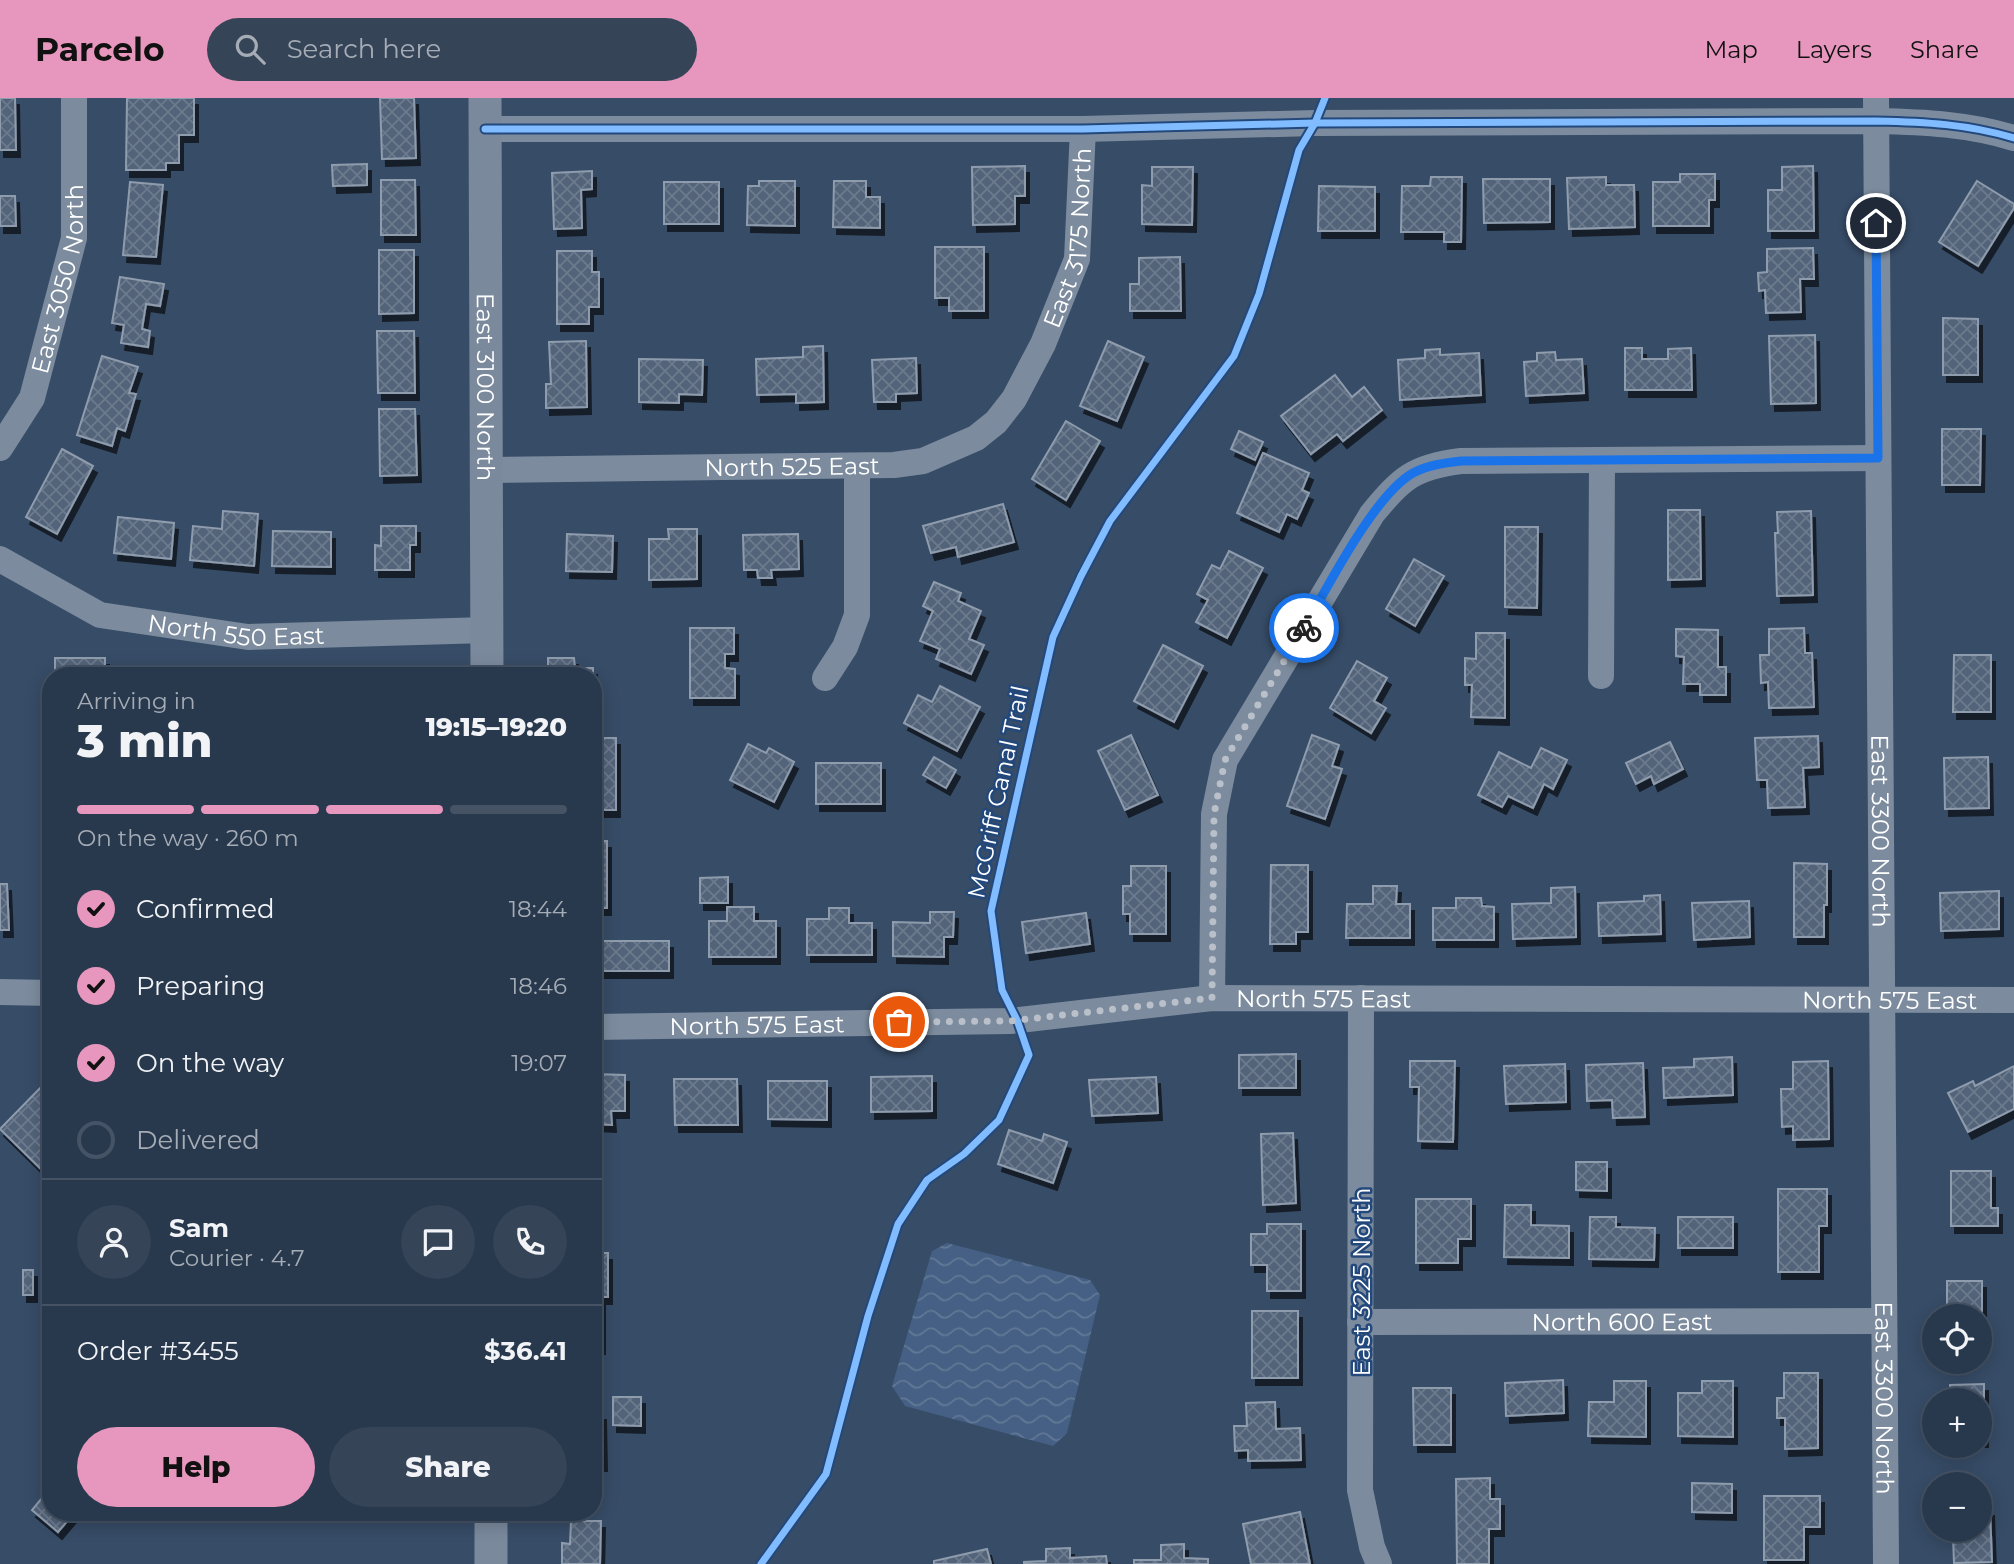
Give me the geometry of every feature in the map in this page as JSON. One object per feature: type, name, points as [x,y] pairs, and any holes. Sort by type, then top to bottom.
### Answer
[{"type":"main road","name":"East 3100 North","points":[[485,114],[487,667]]},
{"type":"main road","points":[[491,1521],[491,1564]]},
{"type":"street","name":"East 3050 North","points":[[0,448],[32,398],[74,238],[74,98]]},
{"type":"street","points":[[485,114],[1083,129],[1876,109],[1987,130],[2014,138]]},
{"type":"street","name":"East 3300 North","points":[[1876,109],[1886,1564]]},
{"type":"street","name":"East 3175 North","points":[[1043,344],[1077,259],[1083,129]]},
{"type":"street","name":"North 525 East","points":[[486,470],[857,466],[923,461],[976,438],[996,422],[1014,399],[1043,344]]},
{"type":"street","points":[[1212,998],[1214,814],[1225,760],[1372,514],[1396,485],[1414,472],[1436,464],[1461,461],[1878,458]]},
{"type":"street","points":[[1601,676],[1602,460]]},
{"type":"street","points":[[825,678],[845,647],[857,615],[857,466]]},
{"type":"street","name":"North 550 East","points":[[0,559],[100,615],[248,637],[487,630]]},
{"type":"street","points":[[0,992],[42,993]]},
{"type":"street","name":"North 575 East","points":[[602,1027],[1010,1021],[1212,998],[2014,1000]]},
{"type":"street","name":"East 3225 North","points":[[1361,998],[1360,1490],[1372,1547],[1379,1564]]},
{"type":"street","name":"North 600 East","points":[[1360,1322],[1884,1321]]},
{"type":"water","points":[[947,1243],[1090,1280],[1100,1295],[1067,1433],[1053,1446],[905,1406],[892,1386],[932,1251]]},
{"type":"building","points":[[0,98],[15,98],[16,150],[0,150]]},
{"type":"building","points":[[127,98],[194,98],[194,135],[179,135],[179,163],[166,163],[166,170],[126,170]]},
{"type":"building","points":[[380,98],[414,98],[416,158],[382,159]]},
{"type":"building","points":[[367,164],[367,185],[333,186],[332,165]]},
{"type":"building","points":[[1025,166],[1025,196],[1015,196],[1015,224],[973,225],[972,167]]},
{"type":"building","points":[[1813,166],[1814,231],[1768,231],[1768,190],[1782,190],[1782,167]]},
{"type":"building","points":[[1152,167],[1193,167],[1192,225],[1142,224],[1142,185],[1152,186]]},
{"type":"building","points":[[592,171],[592,189],[581,190],[582,228],[554,229],[552,173]]},
{"type":"building","points":[[1680,174],[1715,174],[1715,200],[1709,200],[1709,226],[1653,226],[1653,182],[1680,182]]},
{"type":"building","points":[[1431,177],[1462,177],[1461,242],[1444,242],[1444,232],[1401,232],[1402,186],[1430,186]]},
{"type":"building","points":[[1606,177],[1606,185],[1634,185],[1635,227],[1569,229],[1567,178]]},
{"type":"building","points":[[1483,179],[1550,179],[1550,222],[1484,223]]},
{"type":"building","points":[[381,180],[415,180],[416,235],[381,235]]},
{"type":"building","points":[[759,181],[795,181],[795,226],[747,225],[748,186],[759,186]]},
{"type":"building","points":[[834,181],[866,181],[866,197],[880,197],[880,228],[833,227]]},
{"type":"building","points":[[1977,181],[2014,204],[1978,266],[1939,242]]},
{"type":"building","points":[[130,182],[163,185],[156,257],[123,255]]},
{"type":"building","points":[[664,182],[719,182],[719,224],[664,224]]},
{"type":"building","points":[[1319,186],[1375,187],[1375,231],[1318,231]]},
{"type":"building","points":[[0,196],[15,196],[16,226],[0,226]]},
{"type":"building","points":[[935,247],[984,247],[984,311],[949,311],[949,298],[935,298]]},
{"type":"building","points":[[1813,248],[1814,279],[1800,279],[1801,312],[1766,313],[1765,290],[1759,291],[1758,273],[1767,272],[1767,249]]},
{"type":"building","points":[[379,250],[414,250],[414,313],[379,314]]},
{"type":"building","points":[[557,251],[592,251],[592,272],[599,272],[599,307],[589,307],[589,324],[557,324]]},
{"type":"building","points":[[1180,257],[1181,311],[1130,311],[1130,284],[1139,284],[1139,258]]},
{"type":"building","points":[[120,277],[164,284],[160,306],[146,304],[142,329],[150,331],[148,347],[121,343],[124,325],[112,323]]},
{"type":"building","points":[[1943,318],[1978,319],[1978,375],[1943,375]]},
{"type":"building","points":[[377,331],[414,331],[415,393],[378,393]]},
{"type":"building","points":[[1815,335],[1816,403],[1771,404],[1769,336]]},
{"type":"building","points":[[586,341],[587,407],[546,408],[546,384],[551,384],[549,342]]},
{"type":"building","points":[[1108,341],[1144,357],[1117,421],[1080,406]]},
{"type":"building","points":[[823,346],[824,402],[796,403],[796,394],[757,395],[756,359],[803,357],[803,347]]},
{"type":"building","points":[[1625,348],[1642,348],[1642,359],[1668,359],[1668,349],[1691,348],[1692,390],[1625,390]]},
{"type":"building","points":[[1440,349],[1440,355],[1479,353],[1481,395],[1400,400],[1398,360],[1425,358],[1425,350]]},
{"type":"building","points":[[1555,352],[1556,360],[1582,359],[1584,393],[1526,396],[1524,362],[1537,361],[1537,353]]},
{"type":"building","points":[[102,356],[138,367],[129,393],[136,394],[125,431],[117,428],[112,446],[77,435]]},
{"type":"building","points":[[916,358],[917,393],[896,394],[896,402],[874,402],[872,360]]},
{"type":"building","points":[[639,359],[703,360],[702,395],[679,394],[679,403],[639,402]]},
{"type":"building","points":[[1335,375],[1352,397],[1364,387],[1382,410],[1343,441],[1337,434],[1311,454],[1281,416]]},
{"type":"building","points":[[379,409],[415,409],[417,475],[380,476]]},
{"type":"building","points":[[1066,421],[1100,441],[1066,500],[1032,479]]},
{"type":"building","points":[[1942,429],[1981,429],[1980,485],[1942,485]]},
{"type":"building","points":[[1239,431],[1263,442],[1255,460],[1231,449]]},
{"type":"building","points":[[62,449],[93,466],[57,534],[26,517]]},
{"type":"building","points":[[1263,453],[1309,473],[1302,490],[1309,493],[1297,519],[1287,514],[1279,532],[1237,513]]},
{"type":"building","points":[[1003,504],[1014,542],[958,557],[956,547],[931,553],[923,526]]},
{"type":"building","points":[[1668,510],[1700,510],[1701,579],[1668,580]]},
{"type":"building","points":[[223,511],[258,514],[254,566],[190,560],[193,526],[222,529]]},
{"type":"building","points":[[1811,511],[1813,595],[1777,596],[1777,512]]},
{"type":"building","points":[[118,517],[174,523],[171,559],[114,553]]},
{"type":"building","points":[[381,526],[416,526],[416,545],[410,545],[410,570],[375,570],[375,545],[381,546]]},
{"type":"building","points":[[1505,527],[1538,527],[1537,608],[1505,607]]},
{"type":"building","points":[[668,529],[697,529],[697,579],[649,580],[649,539],[669,539]]},
{"type":"building","points":[[273,531],[331,532],[331,567],[272,566]]},
{"type":"building","points":[[567,534],[613,536],[612,572],[566,571]]},
{"type":"building","points":[[798,534],[799,569],[771,570],[772,578],[758,578],[757,570],[744,570],[743,535]]},
{"type":"building","points":[[1229,551],[1263,568],[1227,638],[1196,622],[1208,600],[1197,594],[1212,565],[1220,569]]},
{"type":"building","points":[[1414,559],[1444,576],[1415,626],[1386,609]]},
{"type":"building","points":[[934,582],[961,593],[958,601],[981,611],[969,639],[984,645],[971,674],[936,659],[940,649],[920,641],[933,611],[923,606]]},
{"type":"building","points":[[690,628],[734,628],[734,654],[725,654],[725,668],[735,669],[735,698],[690,698]]},
{"type":"building","points":[[1804,628],[1805,653],[1812,653],[1814,707],[1769,708],[1768,682],[1761,683],[1760,655],[1769,655],[1769,629]]},
{"type":"building","points":[[1676,629],[1718,630],[1718,667],[1726,667],[1726,695],[1700,695],[1700,684],[1683,684],[1684,657],[1676,656]]},
{"type":"building","points":[[1476,633],[1505,633],[1505,718],[1471,717],[1472,685],[1465,685],[1465,658],[1476,659]]},
{"type":"building","points":[[1163,645],[1203,666],[1174,722],[1134,701]]},
{"type":"building","points":[[1954,655],[1991,655],[1991,712],[1953,712]]},
{"type":"building","points":[[55,658],[105,658],[105,667],[55,667]]},
{"type":"building","points":[[548,658],[574,658],[575,667],[548,667]]},
{"type":"building","points":[[1357,661],[1387,678],[1374,701],[1386,708],[1371,733],[1330,708]]},
{"type":"building","points":[[940,686],[980,707],[957,751],[904,723],[918,695],[932,702]]},
{"type":"building","points":[[1131,735],[1158,795],[1125,810],[1098,751]]},
{"type":"building","points":[[1312,735],[1339,745],[1332,766],[1342,769],[1325,819],[1287,806]]},
{"type":"building","points":[[1818,736],[1819,767],[1803,768],[1805,807],[1768,808],[1767,780],[1757,780],[1755,738]]},
{"type":"building","points":[[602,738],[616,738],[616,810],[602,810]]},
{"type":"building","points":[[1670,742],[1683,769],[1654,784],[1651,776],[1636,784],[1626,763]]},
{"type":"building","points":[[748,744],[766,753],[769,748],[794,762],[774,802],[730,780]]},
{"type":"building","points":[[1541,748],[1567,760],[1553,789],[1544,784],[1533,808],[1508,796],[1502,807],[1478,795],[1499,752],[1531,768]]},
{"type":"building","points":[[934,757],[956,770],[946,788],[923,775]]},
{"type":"building","points":[[1988,757],[1989,808],[1945,809],[1944,758]]},
{"type":"building","points":[[816,763],[881,763],[881,804],[816,804]]},
{"type":"building","points":[[602,841],[607,841],[607,908],[602,908]]},
{"type":"building","points":[[1794,863],[1827,864],[1824,937],[1794,937]]},
{"type":"building","points":[[1271,865],[1308,865],[1308,932],[1296,932],[1296,944],[1270,944]]},
{"type":"building","points":[[1131,866],[1166,866],[1166,934],[1130,934],[1130,914],[1123,914],[1123,886],[1131,886]]},
{"type":"building","points":[[728,877],[728,903],[700,903],[700,878]]},
{"type":"building","points":[[0,884],[7,884],[9,930],[0,930]]},
{"type":"building","points":[[1373,886],[1397,886],[1396,904],[1410,904],[1410,938],[1346,938],[1347,904],[1373,904]]},
{"type":"building","points":[[1575,887],[1576,937],[1513,939],[1512,904],[1551,903],[1551,888]]},
{"type":"building","points":[[1999,891],[1999,929],[1941,931],[1940,893]]},
{"type":"building","points":[[1660,895],[1661,934],[1599,936],[1598,903],[1644,901],[1644,896]]},
{"type":"building","points":[[1456,898],[1481,898],[1482,906],[1494,907],[1494,940],[1433,940],[1433,908],[1456,908]]},
{"type":"building","points":[[1749,901],[1750,937],[1694,940],[1692,903]]},
{"type":"building","points":[[727,907],[754,907],[754,921],[776,921],[776,957],[709,957],[709,921],[727,921]]},
{"type":"building","points":[[829,908],[849,908],[849,923],[872,923],[872,955],[807,955],[807,919],[829,919]]},
{"type":"building","points":[[930,912],[954,912],[953,937],[944,937],[944,957],[893,956],[893,922],[930,923]]},
{"type":"building","points":[[1086,913],[1090,944],[1026,953],[1022,922]]},
{"type":"building","points":[[602,941],[669,941],[669,971],[602,971]]},
{"type":"building","points":[[1296,1054],[1296,1088],[1239,1088],[1239,1055]]},
{"type":"building","points":[[1732,1057],[1733,1095],[1664,1098],[1663,1068],[1694,1067],[1694,1059]]},
{"type":"building","points":[[1410,1061],[1455,1061],[1453,1142],[1418,1141],[1419,1087],[1410,1087]]},
{"type":"building","points":[[1828,1061],[1829,1139],[1793,1140],[1793,1126],[1782,1127],[1781,1089],[1793,1089],[1793,1062]]},
{"type":"building","points":[[1643,1063],[1645,1117],[1613,1118],[1612,1100],[1587,1101],[1586,1065]]},
{"type":"building","points":[[1565,1064],[1566,1102],[1506,1104],[1504,1066]]},
{"type":"building","points":[[2014,1066],[2014,1109],[1968,1132],[1948,1093],[1973,1081],[1975,1086]]},
{"type":"building","points":[[602,1074],[625,1075],[625,1111],[611,1111],[612,1125],[602,1124]]},
{"type":"building","points":[[932,1076],[932,1111],[871,1112],[871,1077]]},
{"type":"building","points":[[1156,1077],[1158,1113],[1092,1116],[1089,1080]]},
{"type":"building","points":[[674,1079],[737,1079],[738,1125],[675,1125]]},
{"type":"building","points":[[768,1081],[827,1081],[827,1120],[768,1119]]},
{"type":"building","points":[[42,1086],[42,1170],[0,1129]]},
{"type":"building","points":[[1009,1130],[1042,1141],[1044,1134],[1067,1142],[1053,1183],[998,1164]]},
{"type":"building","points":[[1293,1133],[1296,1203],[1263,1205],[1261,1134]]},
{"type":"building","points":[[1576,1162],[1607,1162],[1607,1191],[1576,1190]]},
{"type":"building","points":[[1951,1171],[1991,1171],[1991,1208],[1998,1208],[1998,1226],[1951,1226]]},
{"type":"building","points":[[1778,1189],[1827,1189],[1827,1226],[1819,1226],[1819,1272],[1778,1272]]},
{"type":"building","points":[[1416,1199],[1471,1199],[1471,1239],[1458,1239],[1458,1263],[1416,1263]]},
{"type":"building","points":[[1505,1205],[1531,1205],[1531,1225],[1569,1226],[1569,1258],[1504,1257]]},
{"type":"building","points":[[1590,1217],[1616,1217],[1616,1227],[1655,1228],[1654,1260],[1589,1259]]},
{"type":"building","points":[[1678,1217],[1733,1217],[1733,1248],[1678,1248]]},
{"type":"building","points":[[1267,1224],[1301,1224],[1301,1291],[1267,1291],[1267,1265],[1251,1265],[1251,1234],[1267,1234]]},
{"type":"building","points":[[602,1253],[608,1253],[608,1297],[602,1297]]},
{"type":"building","points":[[23,1270],[33,1270],[33,1295],[23,1295]]},
{"type":"building","points":[[1947,1281],[1982,1281],[1982,1304],[1947,1304]]},
{"type":"building","points":[[1252,1311],[1298,1311],[1298,1378],[1252,1378]]},
{"type":"building","points":[[1784,1373],[1818,1373],[1818,1448],[1785,1449],[1785,1418],[1777,1418],[1777,1398],[1784,1398]]},
{"type":"building","points":[[1563,1380],[1564,1413],[1506,1416],[1505,1383]]},
{"type":"building","points":[[1614,1381],[1646,1381],[1646,1437],[1588,1436],[1589,1402],[1614,1402]]},
{"type":"building","points":[[1702,1381],[1733,1381],[1733,1437],[1678,1436],[1678,1393],[1702,1393]]},
{"type":"building","points":[[1984,1384],[1984,1388],[1950,1388],[1950,1385]]},
{"type":"building","points":[[1413,1388],[1451,1388],[1451,1445],[1414,1445]]},
{"type":"building","points":[[613,1397],[641,1397],[641,1426],[613,1425]]},
{"type":"building","points":[[1275,1402],[1276,1429],[1300,1428],[1301,1460],[1248,1461],[1248,1450],[1235,1451],[1234,1426],[1247,1426],[1246,1403]]},
{"type":"building","points":[[1490,1478],[1490,1499],[1500,1499],[1500,1529],[1489,1529],[1489,1564],[1457,1564],[1456,1479]]},
{"type":"building","points":[[1692,1483],[1732,1484],[1732,1513],[1692,1512]]},
{"type":"building","points":[[1764,1496],[1820,1496],[1820,1527],[1804,1527],[1804,1560],[1764,1560]]},
{"type":"building","points":[[42,1498],[42,1518],[32,1510]]},
{"type":"building","points":[[1300,1512],[1310,1564],[1251,1564],[1243,1524]]},
{"type":"building","points":[[45,1521],[67,1521],[58,1532]]},
{"type":"building","points":[[571,1521],[601,1521],[600,1564],[562,1564],[562,1543],[570,1544]]},
{"type":"building","points":[[1953,1542],[1991,1542],[1992,1562],[1954,1563]]},
{"type":"building","points":[[1184,1544],[1184,1558],[1208,1559],[1208,1564],[1134,1564],[1134,1560],[1161,1560],[1161,1545]]},
{"type":"building","points":[[1070,1548],[1070,1558],[1106,1556],[1107,1564],[1024,1564],[1046,1561],[1046,1549]]},
{"type":"building","points":[[987,1549],[991,1564],[934,1564],[934,1561]]},
{"type":"cycle path","name":"McGriff Canal Trail","points":[[761,1564],[826,1474],[868,1316],[898,1224],[927,1180],[964,1154],[999,1120],[1029,1055],[1017,1020],[1002,990],[991,911],[1053,637],[1110,521],[1234,356],[1259,294],[1299,150],[1315,123],[1325,98]]},
{"type":"cycle path","points":[[485,129],[1083,129],[1315,123],[1876,121],[1946,125],[2014,138]]},
{"type":"way so far","points":[[899,1022],[1010,1021],[1212,998],[1214,814],[1225,760],[1304,628]]},
{"type":"route","points":[[1304,628],[1372,514],[1396,485],[1414,472],[1436,464],[1461,461],[1878,458],[1876,223]]}]
